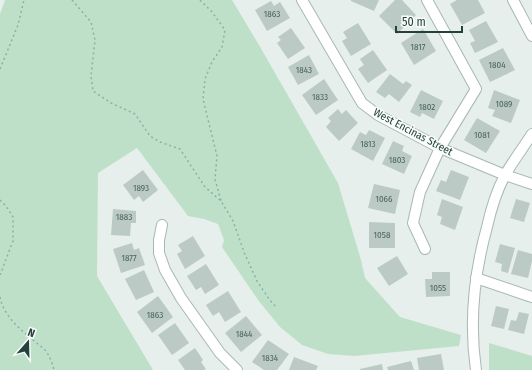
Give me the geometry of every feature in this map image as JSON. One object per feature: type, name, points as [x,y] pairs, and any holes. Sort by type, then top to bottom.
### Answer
[{"type":"street","name":"West Encinas Street","points":[[302,0],[362,103],[378,115],[440,148],[505,175],[532,184]]},
{"type":"street","points":[[425,249],[413,223],[420,192],[440,148],[476,89],[427,0]]},
{"type":"street","points":[[513,0],[532,36]]},
{"type":"street","points":[[476,370],[473,350],[472,315],[476,278],[482,247],[493,202],[505,175],[532,134]]},
{"type":"street","points":[[162,225],[159,240],[159,253],[165,270],[181,298],[220,353],[237,370]]},
{"type":"street","points":[[476,278],[532,297]]},
{"type":"path","points":[[0,69],[18,25],[24,0]]},
{"type":"path","points":[[72,0],[90,22],[95,40],[91,76],[93,91],[111,103],[135,114],[150,136],[160,142],[180,149],[205,187],[221,201]]},
{"type":"path","points":[[200,0],[212,12],[225,30],[222,47],[212,62],[205,79],[203,99],[217,156],[215,179],[221,201],[233,221],[244,252],[257,280],[269,299],[277,308]]},
{"type":"path","points":[[0,200],[13,217],[13,241],[0,275]]},
{"type":"path","points":[[0,297],[1,303],[10,318],[23,332],[44,350],[51,360],[54,370]]},
{"type":"green space","points":[[5,0],[232,0],[338,183],[365,278],[400,317],[461,335],[459,346],[354,356],[328,354],[302,345],[280,327],[258,300],[222,247],[224,240],[218,224],[204,219],[188,216],[137,148],[98,173],[97,276],[153,370],[0,370],[0,14]]},
{"type":"green space","points":[[489,343],[532,356],[532,370],[489,370]]},
{"type":"building","points":[[351,0],[379,0],[374,11]]},
{"type":"building","points":[[395,0],[402,0],[416,15],[397,34],[379,16]]},
{"type":"building","points":[[457,0],[478,0],[485,13],[462,25],[450,4]]},
{"type":"building","points":[[271,1],[274,6],[280,2],[290,18],[267,31],[255,10]]},
{"type":"building","points":[[486,21],[498,42],[475,53],[470,43],[475,41],[469,30]]},
{"type":"building","points":[[358,23],[371,44],[351,56],[342,41],[347,38],[343,32]]},
{"type":"building","points":[[291,28],[305,48],[288,59],[277,43],[281,40],[278,37]]},
{"type":"building","points":[[423,29],[436,51],[414,65],[401,43]]},
{"type":"building","points":[[503,48],[515,70],[490,82],[479,60]]},
{"type":"building","points":[[373,50],[387,70],[368,83],[358,69],[364,65],[360,59]]},
{"type":"building","points":[[309,55],[319,74],[298,85],[288,67]]},
{"type":"building","points":[[390,74],[403,84],[406,81],[412,85],[399,102],[389,94],[385,98],[376,92]]},
{"type":"building","points":[[324,79],[338,100],[316,115],[302,95]]},
{"type":"building","points":[[421,90],[443,101],[434,119],[422,113],[420,117],[410,112]]},
{"type":"building","points":[[494,90],[520,100],[511,123],[492,116],[495,110],[488,108]]},
{"type":"building","points":[[338,109],[342,114],[346,110],[358,123],[339,141],[326,127],[331,121],[328,118]]},
{"type":"building","points":[[477,118],[500,131],[486,153],[464,140]]},
{"type":"building","points":[[369,130],[385,138],[373,161],[351,149],[360,132],[366,135]]},
{"type":"building","points":[[393,141],[404,146],[402,151],[412,156],[404,174],[382,164]]},
{"type":"building","points":[[143,170],[158,190],[143,202],[139,196],[134,200],[123,185]]},
{"type":"building","points":[[451,170],[469,177],[460,200],[436,191],[441,180],[446,182]]},
{"type":"building","points":[[374,184],[400,190],[395,214],[368,208]]},
{"type":"building","points":[[442,199],[463,207],[455,230],[440,224],[442,217],[437,215]]},
{"type":"building","points":[[516,199],[530,203],[524,222],[510,218]]},
{"type":"building","points":[[113,209],[136,211],[136,223],[131,223],[130,236],[111,235]]},
{"type":"building","points":[[369,222],[395,223],[395,248],[369,248]]},
{"type":"building","points":[[193,236],[205,256],[185,269],[177,254],[182,251],[178,245]]},
{"type":"building","points":[[132,243],[134,250],[139,248],[145,265],[121,273],[113,249]]},
{"type":"building","points":[[500,244],[515,248],[508,273],[501,271],[502,264],[495,262]]},
{"type":"building","points":[[518,250],[532,254],[528,278],[511,274]]},
{"type":"building","points":[[397,256],[408,274],[389,286],[377,268]]},
{"type":"building","points":[[206,264],[219,285],[205,294],[201,287],[196,290],[187,276]]},
{"type":"building","points":[[144,270],[154,292],[136,300],[125,279]]},
{"type":"building","points":[[432,272],[450,272],[450,296],[426,297],[425,279],[432,279]]},
{"type":"building","points":[[228,291],[241,312],[225,322],[219,312],[213,316],[206,305]]},
{"type":"building","points":[[158,296],[173,317],[152,333],[137,312]]},
{"type":"building","points":[[496,306],[509,309],[504,329],[491,326]]},
{"type":"building","points":[[519,312],[529,314],[524,334],[508,330],[511,320],[516,321]]},
{"type":"building","points":[[246,316],[262,335],[241,352],[225,333]]},
{"type":"building","points":[[175,323],[189,343],[172,355],[158,335]]},
{"type":"building","points":[[268,340],[289,354],[277,370],[264,370],[252,362]]},
{"type":"building","points":[[195,348],[203,360],[201,362],[206,369],[185,370],[178,360]]},
{"type":"building","points":[[441,354],[444,370],[419,370],[417,358]]},
{"type":"building","points":[[294,357],[318,366],[316,370],[289,370]]},
{"type":"building","points":[[411,361],[414,370],[388,370],[387,367]]},
{"type":"building","points":[[382,364],[383,370],[360,370],[360,369]]}]
